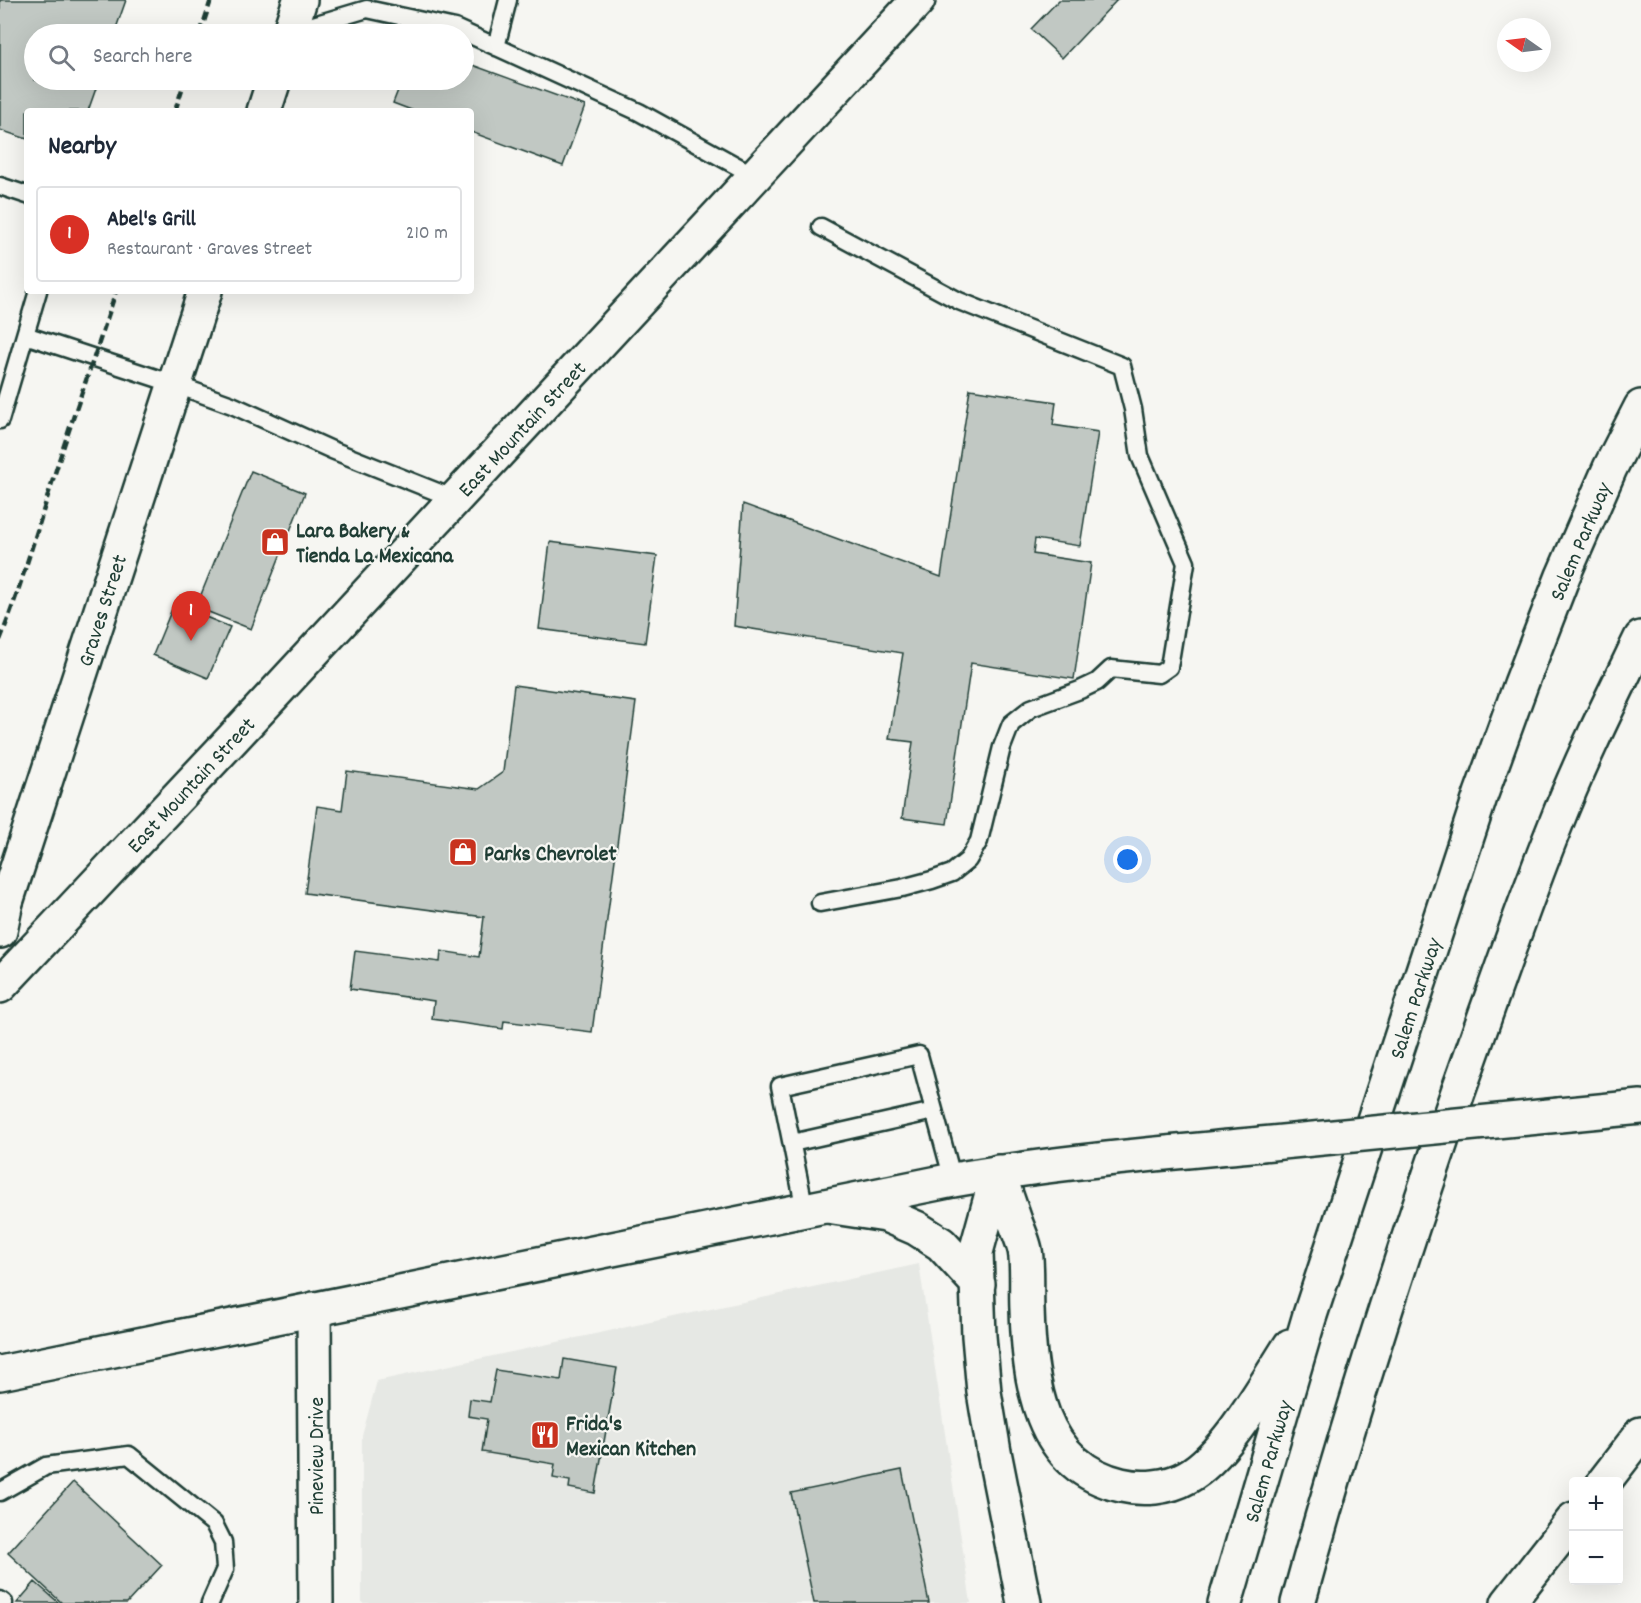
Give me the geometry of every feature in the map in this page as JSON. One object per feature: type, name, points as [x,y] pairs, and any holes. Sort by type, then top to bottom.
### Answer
[{"type":"main road","points":[[292,24],[300,0]]},
{"type":"main road","name":"East Mountain Street","points":[[0,986],[918,0]]},
{"type":"main road","points":[[265,108],[271,90]]},
{"type":"main road","name":"Graves Street","points":[[0,931],[6,902],[204,294]]},
{"type":"main road","name":"Salem Parkway","points":[[1225,1603],[1309,1318],[1478,805],[1563,576],[1610,468],[1641,407]]},
{"type":"main road","points":[[1298,1603],[1330,1489],[1420,1203],[1515,932],[1556,824],[1601,721],[1641,638]]},
{"type":"main road","points":[[0,1372],[998,1172],[1641,1107]]},
{"type":"main road","points":[[998,1172],[1025,1250],[1028,1344],[1032,1377],[1039,1405],[1060,1448],[1073,1462],[1091,1474],[1130,1487],[1159,1486],[1187,1478],[1204,1465],[1234,1430],[1309,1318]]},
{"type":"main road","points":[[998,1172],[976,1252],[979,1336],[984,1392],[994,1452],[1024,1603]]},
{"type":"main road","points":[[816,1208],[886,1215],[916,1228],[941,1244],[978,1284]]},
{"type":"main road","name":"Pineview Drive","points":[[314,1309],[316,1603]]},
{"type":"main road","points":[[1608,1477],[1641,1434]]},
{"type":"main road","points":[[1508,1603],[1569,1526]]},
{"type":"lane","points":[[496,47],[508,0]]},
{"type":"lane","points":[[318,24],[367,9],[436,24]]},
{"type":"lane","points":[[474,37],[639,112],[755,176]]},
{"type":"lane","points":[[0,186],[24,194]]},
{"type":"lane","points":[[820,903],[902,888],[932,880],[952,873],[968,860],[979,841],[1002,747],[1011,724],[1031,708],[1080,690],[1096,682],[1111,669],[1159,674],[1169,667],[1186,563],[1140,456],[1133,409],[1122,366],[959,301],[821,227]]},
{"type":"lane","points":[[0,420],[37,294]]},
{"type":"lane","points":[[24,335],[232,405],[332,450],[455,499]]},
{"type":"lane","points":[[816,1208],[792,1143],[780,1086],[919,1055],[952,1180]]},
{"type":"lane","points":[[792,1143],[934,1111]]},
{"type":"lane","points":[[0,1492],[46,1466],[129,1455],[214,1524],[223,1542],[225,1569],[210,1603]]},
{"type":"lane","points":[[0,1600],[4,1603]]},
{"type":"shaded area","points":[[919,1264],[971,1603],[362,1603],[362,1436],[377,1381]]},
{"type":"building","points":[[0,0],[126,0],[118,24],[24,24],[24,90],[95,90],[89,108],[24,108],[24,138],[0,130]]},
{"type":"building","points":[[1059,0],[1117,0],[1062,58],[1031,29]]},
{"type":"building","points":[[474,66],[585,106],[563,166],[474,133],[474,108],[406,108],[393,103],[398,90],[474,90]]},
{"type":"building","points":[[970,389],[1056,402],[1053,425],[1098,432],[1080,546],[1035,539],[1033,554],[1091,563],[1074,679],[971,663],[947,824],[902,818],[913,742],[889,739],[903,653],[734,626],[743,504],[941,577]]},
{"type":"building","points":[[251,471],[305,493],[251,629],[196,607]]},
{"type":"building","points":[[550,542],[657,556],[645,643],[539,629]]},
{"type":"building","points":[[174,604],[230,627],[208,678],[153,655]]},
{"type":"building","name":"Parks Chevrolet","points":[[514,685],[636,702],[592,1032],[504,1021],[503,1029],[432,1019],[434,1001],[350,989],[355,951],[440,962],[441,951],[479,957],[484,917],[305,893],[317,806],[342,810],[347,771],[479,789],[503,772]]},
{"type":"building","name":"Frida's Mexican Kitchen","points":[[564,1359],[617,1368],[595,1493],[569,1488],[570,1481],[553,1478],[555,1464],[482,1452],[487,1419],[468,1416],[470,1399],[490,1402],[496,1370],[561,1380]]},
{"type":"building","points":[[902,1470],[929,1603],[814,1603],[791,1493]]},
{"type":"building","points":[[73,1482],[162,1565],[127,1603],[62,1603],[8,1553]]},
{"type":"building","points":[[35,1582],[59,1603],[17,1603]]},
{"type":"railway","points":[[203,24],[211,0]]},
{"type":"railway","points":[[176,108],[182,90]]},
{"type":"railway","points":[[0,640],[115,294]]},
{"type":"place","name":"Lara Bakery & Tienda La Mexicana","points":[[275,542]]},
{"type":"place","name":"Abel's Grill","points":[[191,641]]},
{"type":"place","name":"Parks Chevrolet","points":[[463,852]]},
{"type":"place","name":"Frida's Mexican Kitchen","points":[[545,1435]]}]
